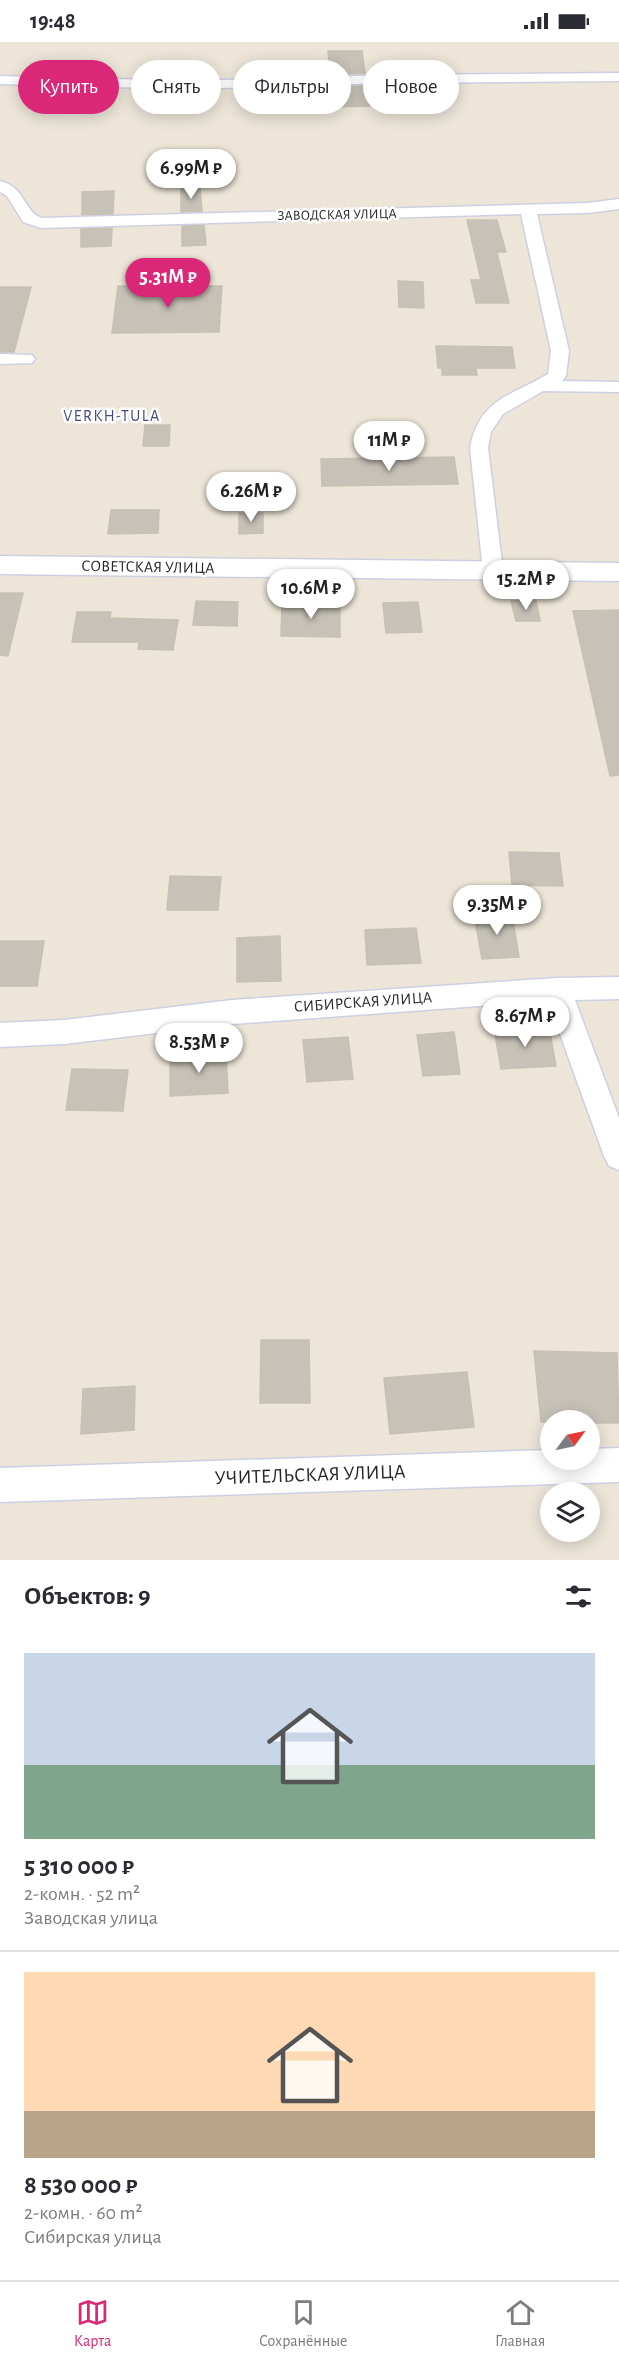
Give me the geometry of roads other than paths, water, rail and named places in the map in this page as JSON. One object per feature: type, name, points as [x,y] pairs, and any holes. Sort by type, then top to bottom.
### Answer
[{"type":"main road","name":"СОВЕТСКАЯ УЛИЦА","points":[[0,565],[619,572]]},
{"type":"street","points":[[0,80],[187,85],[387,79],[619,77]]},
{"type":"street","name":"ЗАВОДСКАЯ УЛИЦА","points":[[0,186],[14,193],[29,219],[41,223],[94,224],[245,216],[528,210],[588,208],[619,204]]},
{"type":"street","points":[[494,571],[479,447],[480,430],[492,412],[513,398],[543,386],[557,376],[560,351],[528,210]]},
{"type":"street","points":[[0,359],[26,359]]},
{"type":"street","points":[[543,386],[619,387]]},
{"type":"street","points":[[557,988],[619,1156]]},
{"type":"street","name":"СИБИРСКАЯ УЛИЦА","points":[[0,1035],[64,1032],[232,1012],[557,988],[619,988]]},
{"type":"street","name":"УЧИТЕЛЬСКАЯ УЛИЦА","points":[[0,1485],[619,1465]]},
{"type":"district","name":"VERKH-TULA","points":[[112,416]]}]
